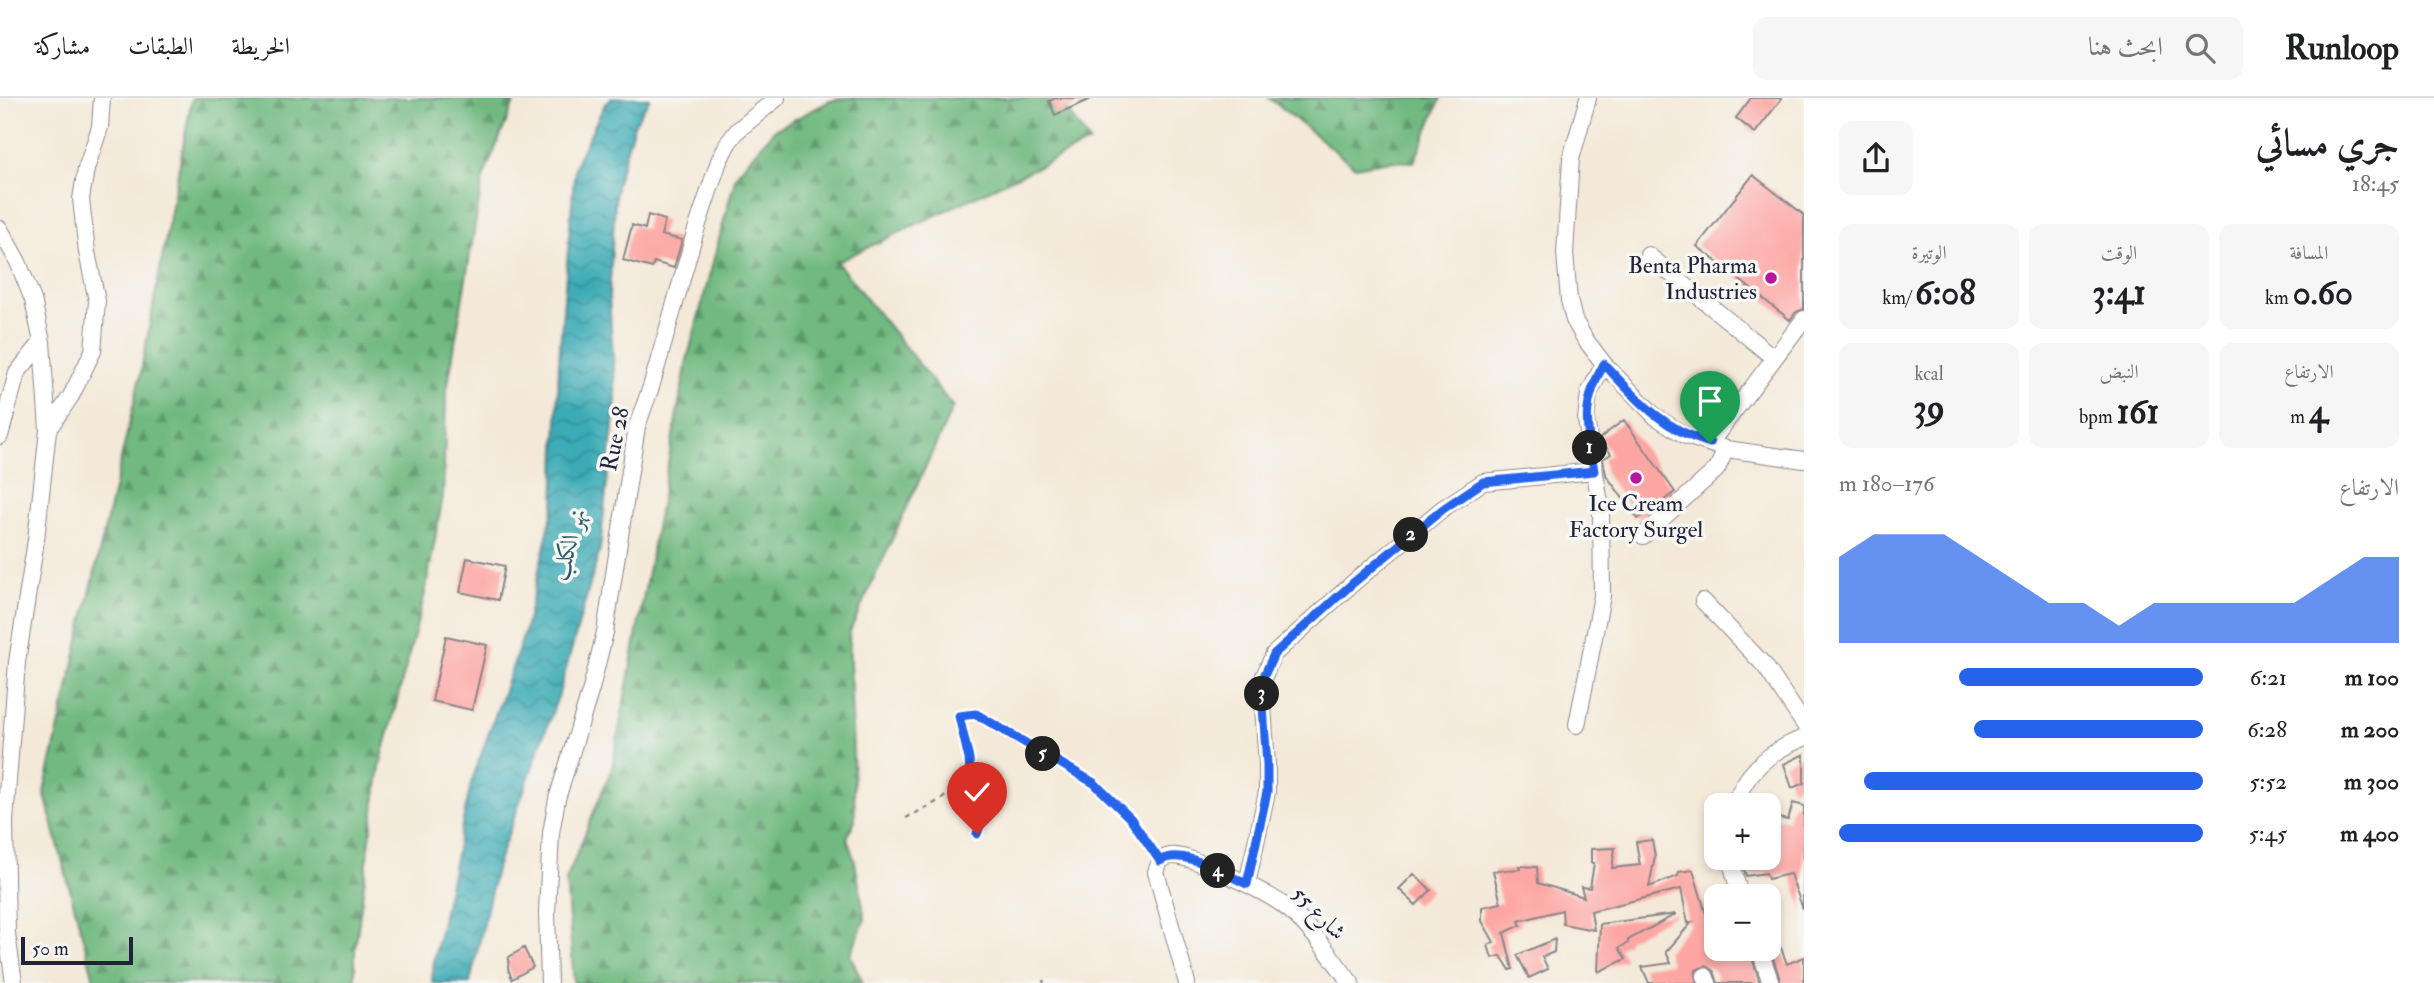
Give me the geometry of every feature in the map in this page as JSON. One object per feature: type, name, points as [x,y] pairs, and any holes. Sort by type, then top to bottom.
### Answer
[{"type":"street","points":[[48,430],[71,396],[93,351],[97,301],[87,251],[81,199],[86,169],[100,127],[102,98]]},
{"type":"street","name":"Rue 28","points":[[549,983],[547,912],[551,833],[557,799],[591,689],[605,632],[637,426],[652,387],[695,233],[719,161],[738,130],[777,98]]},
{"type":"street","points":[[1588,98],[1571,159],[1565,253],[1569,300],[1574,320],[1604,364],[1656,417],[1686,436],[1726,449],[1804,460]]},
{"type":"street","points":[[0,229],[33,300],[41,342],[48,430],[37,540],[17,662],[5,821],[7,934],[14,983]]},
{"type":"street","points":[[1648,256],[1774,358]]},
{"type":"street","points":[[1710,443],[1804,319]]},
{"type":"street","points":[[0,436],[17,373],[41,342]]},
{"type":"street","points":[[1577,725],[1602,596],[1601,509],[1586,420],[1589,393],[1604,364]]},
{"type":"street","points":[[1643,536],[1717,469],[1726,449]]},
{"type":"street","points":[[1247,884],[1267,792],[1262,692],[1264,676],[1274,654],[1353,583],[1443,509],[1483,482],[1594,471]]},
{"type":"street","points":[[1703,601],[1765,666],[1804,724]]},
{"type":"street","points":[[1739,793],[1758,765],[1786,744],[1804,738]]},
{"type":"street","name":"شارع 55","points":[[1160,861],[1171,856],[1186,858],[1247,884],[1283,905],[1311,931],[1351,983]]},
{"type":"street","points":[[1160,861],[1156,877],[1187,983]]},
{"type":"street","points":[[1764,961],[1772,983]]},
{"type":"path","points":[[977,834],[981,822],[980,801],[970,773],[959,716],[976,714],[1094,783],[1131,819],[1160,861]]},
{"type":"path","points":[[906,818],[942,799],[970,773]]},
{"type":"green space","points":[[192,98],[516,98],[483,178],[446,396],[443,496],[425,593],[380,766],[355,949],[355,983],[95,983],[44,792],[140,377]]},
{"type":"green space","points":[[845,98],[1058,98],[1090,142],[837,262],[953,407],[849,633],[855,820],[847,838],[855,862],[865,919],[850,955],[863,983],[574,983],[566,880],[612,768],[687,360],[736,175],[774,130],[830,101]]},
{"type":"green space","points":[[1269,98],[1441,98],[1414,162],[1390,161],[1355,167]]},
{"type":"water","name":"نهر الكلب","points":[[612,98],[650,98],[634,125],[616,186],[609,297],[616,399],[600,549],[559,694],[497,865],[470,983],[432,983],[434,958],[471,783],[524,634],[554,506],[559,359],[575,165],[605,104]]},
{"type":"building","points":[[1056,98],[1093,98],[1055,115],[1049,101]]},
{"type":"building","points":[[1751,98],[1782,98],[1755,133],[1736,118]]},
{"type":"building","name":"Benta Pharma Industries","points":[[1753,175],[1804,215],[1804,309],[1796,312],[1790,320],[1697,246]]},
{"type":"building","points":[[648,215],[665,220],[661,235],[682,240],[674,268],[654,262],[652,268],[623,260],[632,225],[645,229]]},
{"type":"building","name":"Ice Cream Factory Surgel","points":[[1624,420],[1675,492],[1638,519],[1606,475],[1603,459],[1611,454],[1600,438]]},
{"type":"building","points":[[467,558],[505,566],[498,600],[460,592]]},
{"type":"building","points":[[446,636],[487,645],[472,710],[432,701]]},
{"type":"building","points":[[1804,754],[1804,783],[1792,788],[1784,764]]},
{"type":"building","points":[[1793,803],[1804,806],[1803,909],[1790,874],[1768,879],[1766,873],[1746,876],[1744,870],[1781,870],[1781,819],[1788,820]]},
{"type":"building","points":[[1652,840],[1655,856],[1649,887],[1678,876],[1679,872],[1693,870],[1704,907],[1704,961],[1753,961],[1760,983],[1718,983],[1714,971],[1706,966],[1696,970],[1697,983],[1649,983],[1642,967],[1671,963],[1666,952],[1692,922],[1688,923],[1681,889],[1591,911],[1594,930],[1563,924],[1562,910],[1519,921],[1521,925],[1504,933],[1513,969],[1510,970],[1501,956],[1492,958],[1488,945],[1494,942],[1482,921],[1482,907],[1501,903],[1493,871],[1520,869],[1519,866],[1537,867],[1538,883],[1584,897],[1581,887],[1590,888],[1594,863],[1591,863],[1591,849],[1615,848],[1612,868],[1640,865],[1636,842]]},
{"type":"building","points":[[1414,874],[1431,890],[1416,905],[1399,889]]},
{"type":"building","points":[[1676,914],[1628,940],[1628,943],[1619,948],[1626,959],[1598,972],[1600,924]]},
{"type":"building","points":[[1555,939],[1554,952],[1542,957],[1548,969],[1529,978],[1517,955]]},
{"type":"building","points":[[524,948],[533,967],[512,979],[508,968],[509,957]]},
{"type":"building","points":[[1781,948],[1787,964],[1804,957],[1804,983],[1781,983],[1774,961],[1781,961]]},
{"type":"place","name":"Benta Pharma Industries","points":[[1771,278]]},
{"type":"place","name":"Ice Cream Factory Surgel","points":[[1636,478]]},
{"type":"route","points":[[977,834],[981,822],[980,801],[970,773],[959,716],[976,714],[1094,783],[1131,819],[1160,861],[1171,856],[1186,858],[1247,884],[1267,792],[1262,692],[1264,676],[1274,654],[1353,583],[1443,509],[1483,482],[1594,471],[1586,420],[1587,407],[1589,393],[1604,364],[1656,417],[1686,436],[1710,443]]}]
